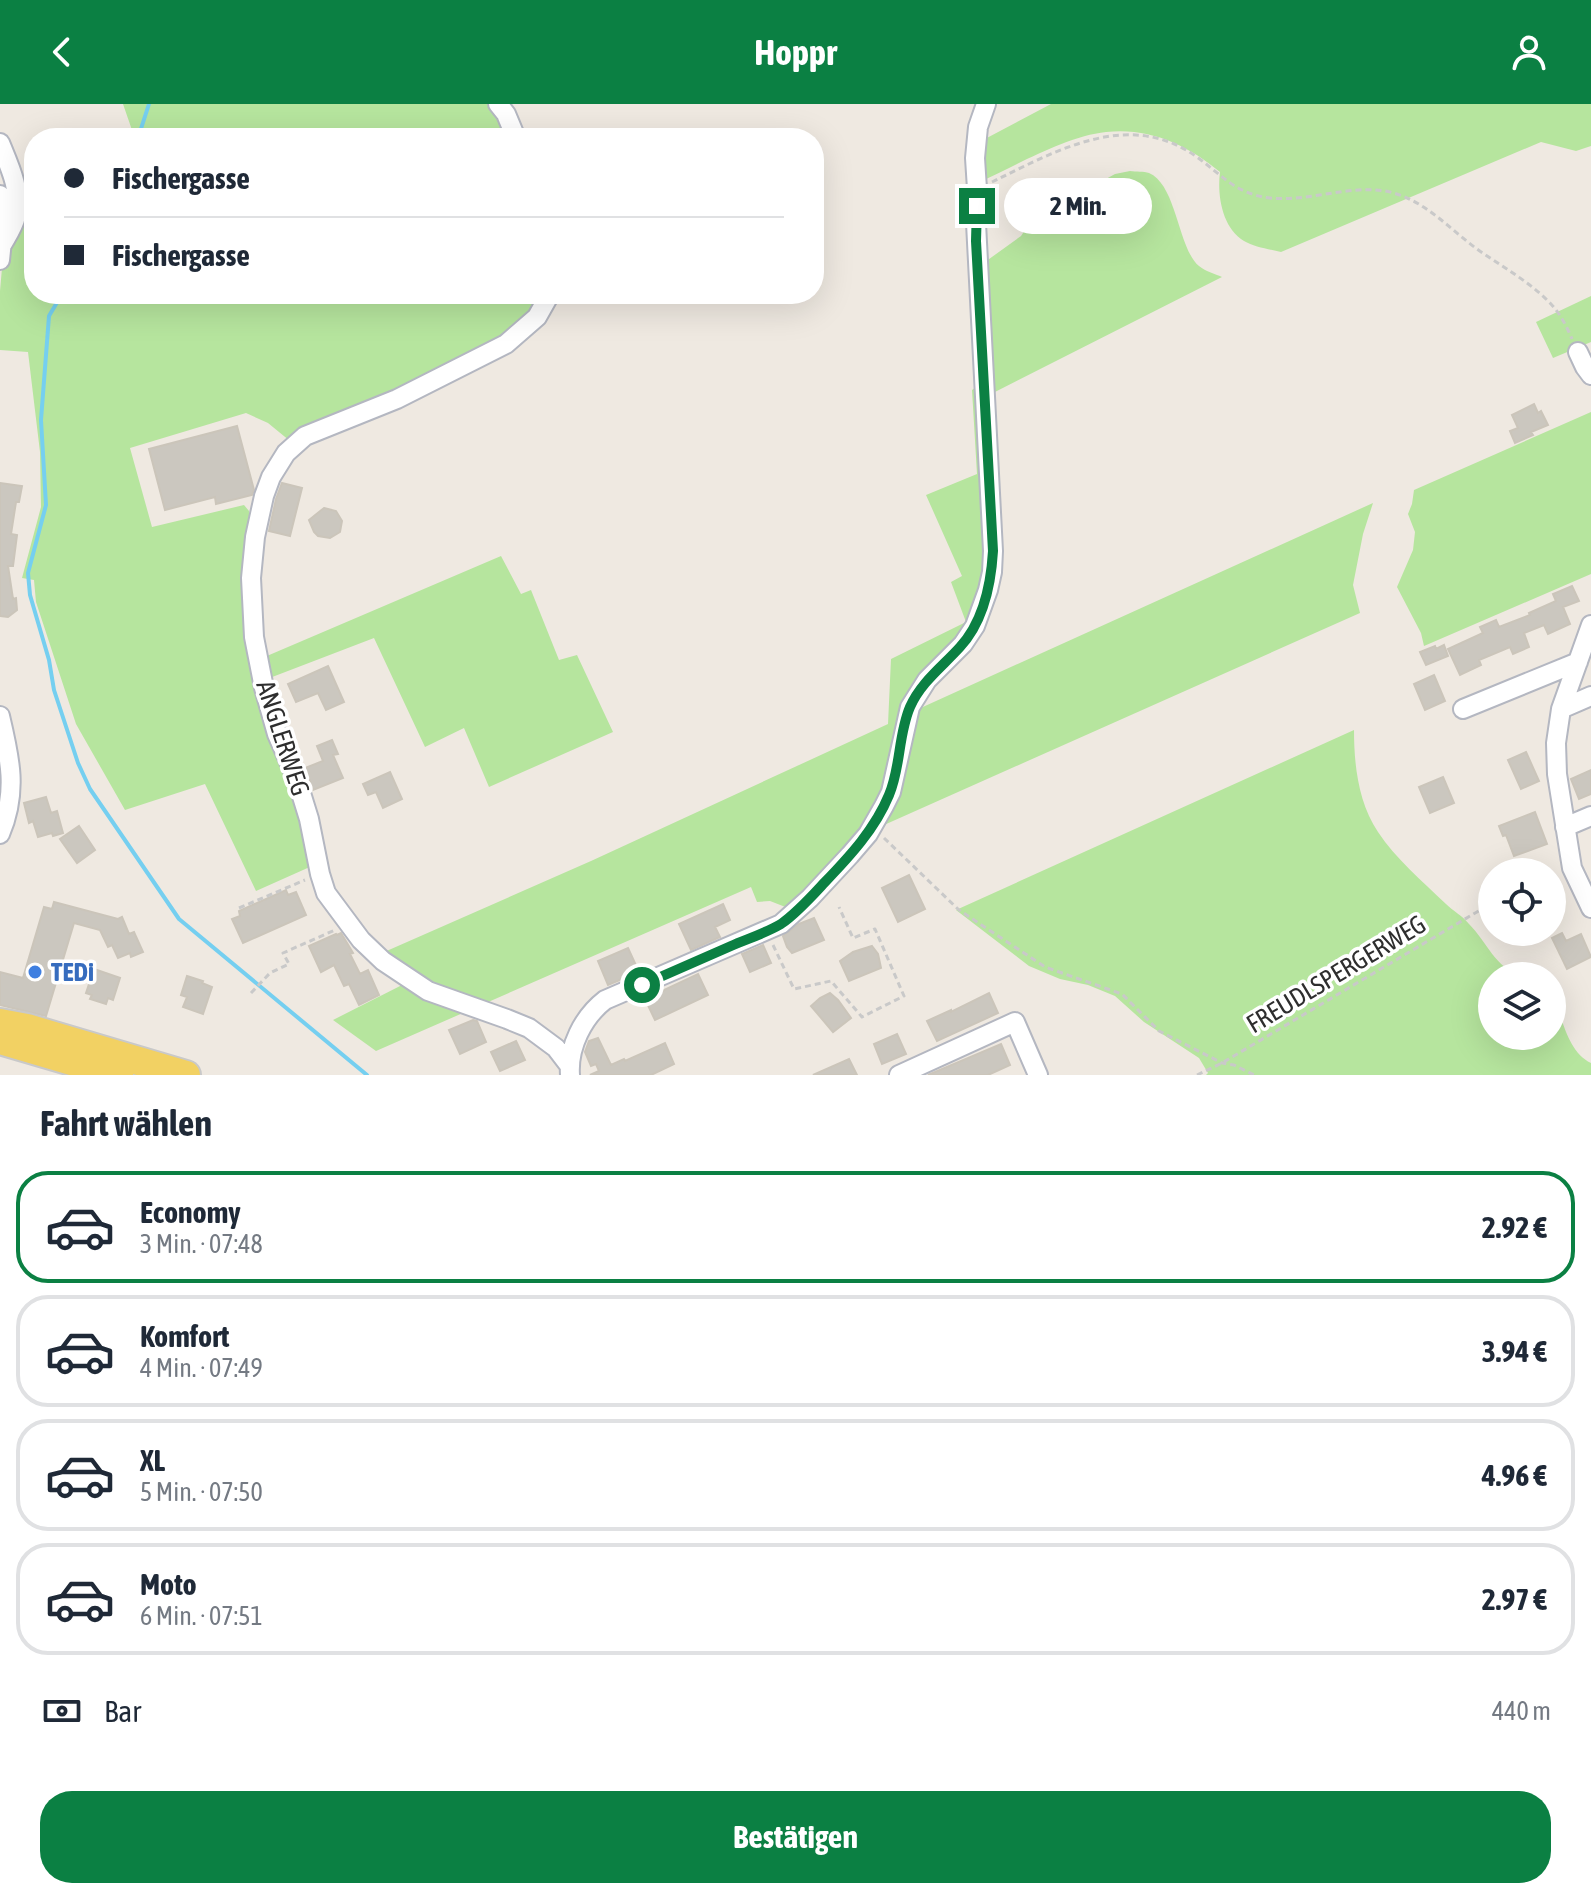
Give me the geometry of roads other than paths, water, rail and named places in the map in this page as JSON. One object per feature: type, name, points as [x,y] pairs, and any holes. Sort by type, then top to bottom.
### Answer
[{"type":"main road","points":[[0,1023],[186,1075]]},
{"type":"main road","points":[[0,1040],[119,1075]]},
{"type":"street","points":[[498,104],[512,128]]},
{"type":"street","points":[[570,1070],[576,1037],[593,1009],[605,1000],[781,924],[850,855],[872,827],[891,792],[910,707],[927,680],[963,644],[975,626],[988,590],[993,551],[976,232],[975,158],[978,127],[986,104]]},
{"type":"street","points":[[0,143],[18,199],[16,218],[1,253]]},
{"type":"street","points":[[0,195],[4,222],[1,253]]},
{"type":"street","name":"ANGLERWEG","points":[[544,304],[537,317],[506,344],[397,399],[305,436],[286,453],[271,477],[264,496],[255,537],[251,578],[254,637],[264,688],[277,734],[296,777],[309,819],[326,893],[361,940],[383,961],[410,980],[447,999],[529,1028],[556,1048],[570,1070]]},
{"type":"street","points":[[1578,352],[1591,375]]},
{"type":"street","points":[[1591,625],[1561,709],[1556,743],[1557,774],[1572,868],[1591,908]]},
{"type":"street","points":[[1463,709],[1578,662]]},
{"type":"street","points":[[1561,709],[1591,696]]},
{"type":"street","points":[[0,716],[11,777],[7,816],[0,834]]},
{"type":"street","points":[[1565,827],[1591,816]]},
{"type":"street","points":[[899,1075],[1015,1022],[1038,1075]]},
{"type":"waterway","points":[[141,128],[149,104]]},
{"type":"waterway","points":[[56,304],[49,316],[41,420],[46,505],[28,573],[30,595],[49,660],[54,690],[78,763],[90,789],[179,919],[367,1075]]},
{"type":"place","name":"TEDi","points":[[35,972]]}]
